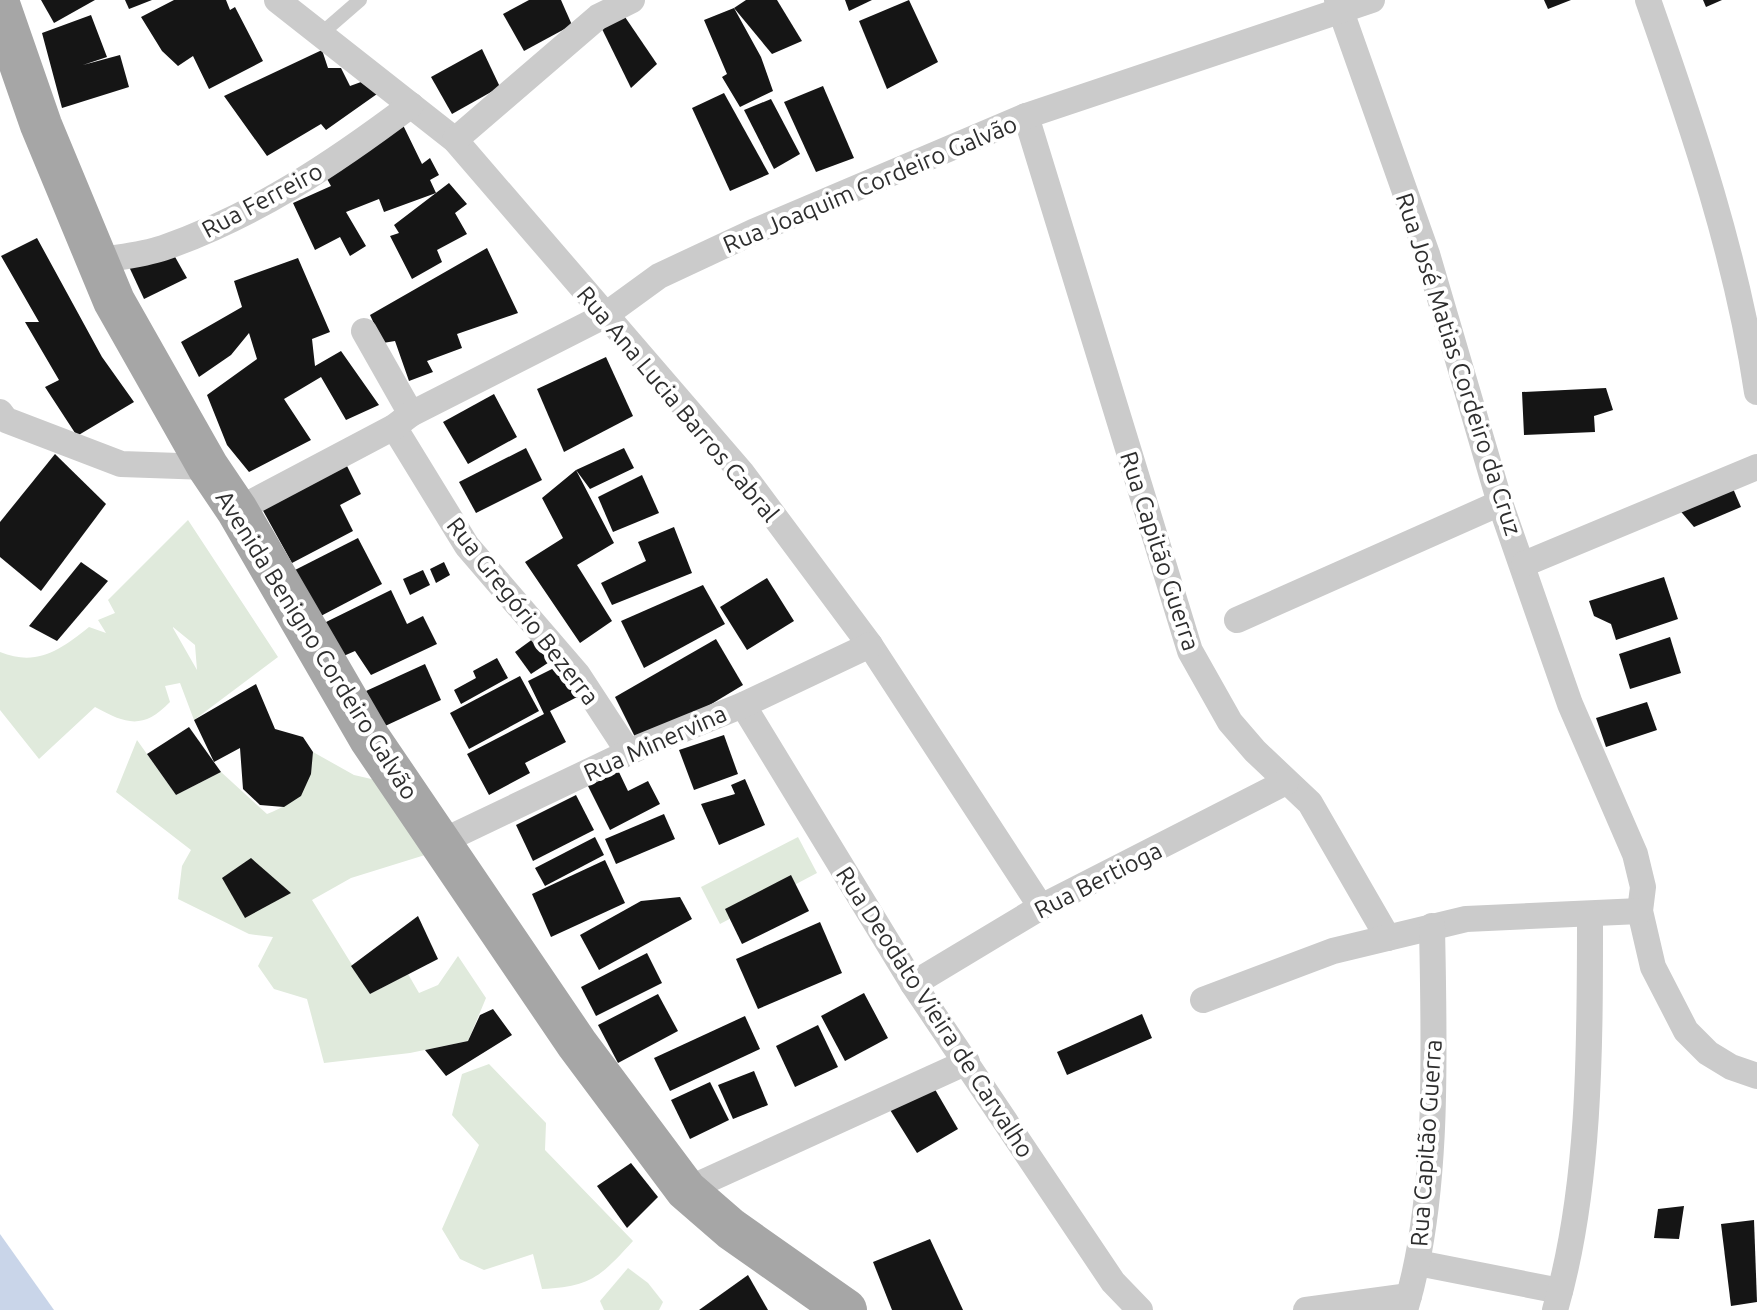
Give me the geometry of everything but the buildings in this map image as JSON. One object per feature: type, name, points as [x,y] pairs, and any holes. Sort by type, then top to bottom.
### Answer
[{"type":"main road","name":"Avenida Benigno Cordeiro Galvão","points":[[0,7],[41,125],[114,301],[208,467],[237,510],[370,739],[577,1044],[686,1190],[731,1229],[846,1310]]},
{"type":"street","name":"Rua Ana Lucia Barros Cabral","points":[[277,0],[455,140],[742,473],[870,645],[1041,907]]},
{"type":"street","points":[[455,140],[593,9],[632,0]]},
{"type":"street","name":"Rua Joaquim Cordeiro Galvão","points":[[237,510],[604,316],[659,276],[1026,116],[1339,6],[1372,0]]},
{"type":"street","points":[[1648,0],[1687,109],[1751,308],[1757,392]]},
{"type":"street","name":"Rua José Matias Cordeiro da Cruz","points":[[1339,6],[1427,254],[1500,503],[1581,727],[1635,854],[1643,887],[1640,911],[1653,967],[1686,1031],[1708,1053],[1731,1067],[1757,1076]]},
{"type":"street","name":"Rua Ferreiro","points":[[97,261],[160,249],[232,221],[306,181],[411,105]]},
{"type":"street","name":"Rua Capitão Guerra","points":[[1026,116],[1190,651],[1230,722],[1310,803],[1388,938]]},
{"type":"street","name":"Rua Gregório Bezerra","points":[[364,331],[403,421],[467,546],[578,675],[629,753]]},
{"type":"street","points":[[3,416],[121,464],[208,467]]},
{"type":"street","points":[[1524,564],[1757,467]]},
{"type":"street","points":[[1237,620],[1500,503]]},
{"type":"street","name":"Rua Minervina","points":[[441,842],[629,753],[743,705],[870,645]]},
{"type":"street","name":"Rua Deodato Vieira de Carvalho","points":[[743,705],[913,984],[1113,1282],[1140,1310]]},
{"type":"street","name":"Rua Bertioga","points":[[913,984],[1041,907],[1286,782]]},
{"type":"street","points":[[1203,1000],[1333,951],[1466,919],[1640,911]]},
{"type":"street","points":[[1418,1263],[1558,1301],[1590,1081],[1590,914]]},
{"type":"street","name":"Rua Capitão Guerra","points":[[1407,1303],[1418,1263],[1434,1062],[1432,926]]},
{"type":"street","points":[[686,1190],[967,1062]]},
{"type":"street","points":[[1306,1310],[1407,1303]]},
{"type":"lane","points":[[322,33],[360,0]]},
{"type":"green space","points":[[188,520],[278,657],[194,720],[180,683],[165,686],[170,702],[143,720],[125,720],[95,707],[39,759],[0,710],[0,652],[25,658],[37,657],[58,649],[89,627],[106,633],[98,620],[115,613],[108,600]],"holes":[[[173,627],[195,645],[197,670]]]},
{"type":"green space","points":[[137,740],[176,795],[221,772],[267,814],[288,804],[302,792],[309,776],[313,752],[354,775],[380,781],[425,855],[351,878],[312,900],[370,994],[408,974],[419,993],[438,985],[458,956],[486,998],[468,1041],[410,1053],[324,1063],[307,999],[274,989],[258,966],[273,937],[249,934],[178,899],[182,866],[191,850],[116,792]]},
{"type":"green space","points":[[798,837],[817,873],[720,924],[701,887]]},
{"type":"green space","points":[[489,1064],[546,1123],[545,1150],[633,1241],[603,1271],[584,1282],[542,1289],[533,1254],[484,1270],[460,1259],[442,1229],[479,1145],[452,1115],[462,1074]]},
{"type":"green space","points":[[628,1268],[648,1283],[663,1302],[659,1310],[604,1310],[600,1301]]},
{"type":"water","points":[[0,1234],[54,1310],[0,1310]]}]
